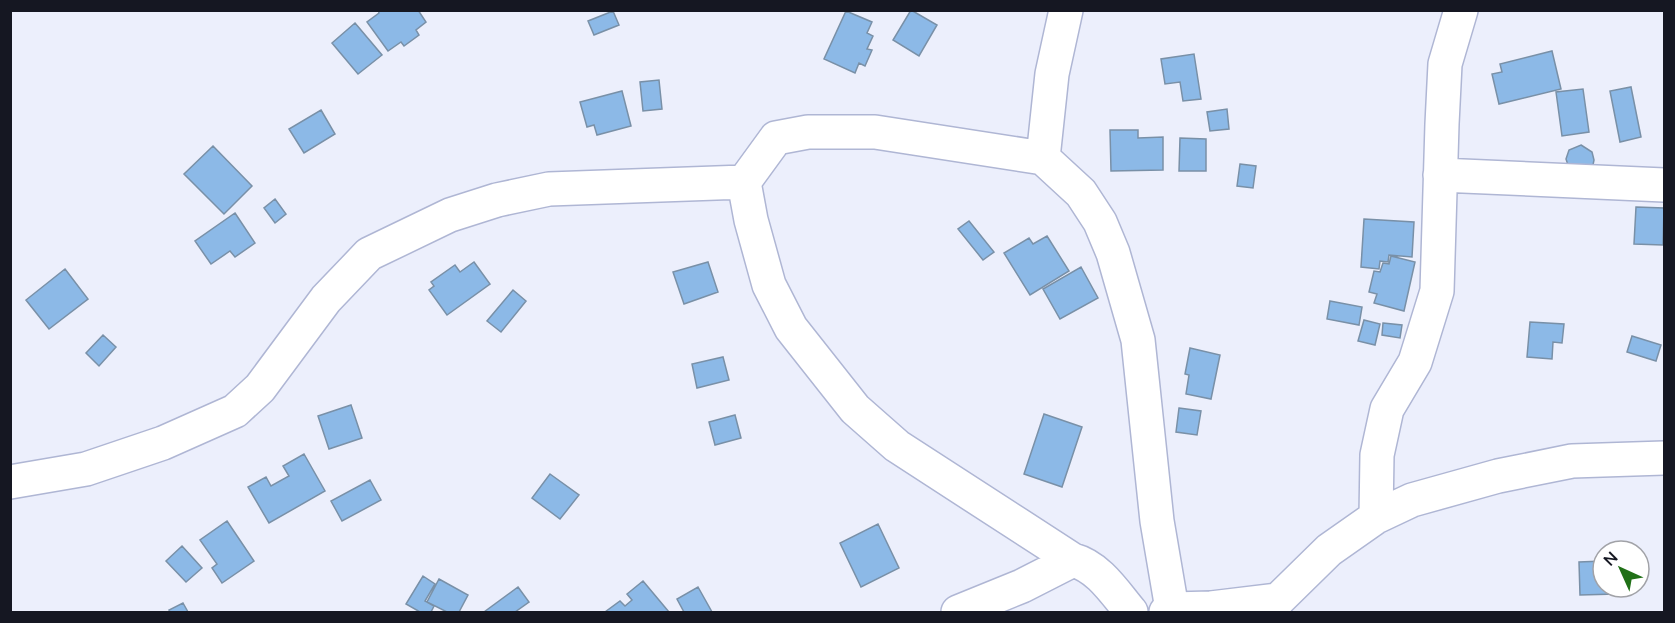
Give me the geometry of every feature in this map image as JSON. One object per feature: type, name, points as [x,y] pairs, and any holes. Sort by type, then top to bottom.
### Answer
[{"type":"street","points":[[1043,158],[1052,74],[1066,10]]},
{"type":"street","points":[[1376,517],[1377,455],[1388,409],[1414,362],[1437,291],[1446,64],[1461,10]]},
{"type":"street","points":[[1131,612],[1108,584],[1086,564],[1073,560],[897,446],[855,410],[791,328],[770,285],[751,220],[744,182],[776,138],[808,132],[875,132],[1043,158],[1081,193],[1101,222],[1113,253],[1138,340],[1169,611],[1274,606],[1329,550],[1376,517],[1412,500],[1498,476],[1572,461],[1665,458]]},
{"type":"street","points":[[1440,175],[1665,185]]},
{"type":"street","points":[[10,482],[86,469],[163,443],[235,411],[260,388],[326,299],[369,254],[450,215],[497,200],[549,189],[744,182]]},
{"type":"street","points":[[958,612],[1022,586],[1073,560]]},
{"type":"building","points":[[378,10],[418,10],[426,22],[416,30],[419,35],[404,46],[401,42],[388,51],[367,22],[379,13]]},
{"type":"building","points":[[911,10],[937,25],[919,56],[893,40]]},
{"type":"building","points":[[613,11],[619,25],[594,35],[588,21]]},
{"type":"building","points":[[846,11],[872,22],[867,33],[873,36],[867,49],[872,50],[865,66],[859,63],[855,73],[824,59]]},
{"type":"building","points":[[355,23],[382,55],[358,74],[332,43]]},
{"type":"building","points":[[1552,51],[1561,89],[1499,104],[1492,74],[1502,72],[1500,64]]},
{"type":"building","points":[[1194,54],[1201,99],[1183,101],[1180,82],[1165,84],[1161,59]]},
{"type":"building","points":[[659,80],[662,109],[643,111],[640,82]]},
{"type":"building","points":[[1631,87],[1641,137],[1620,142],[1610,91]]},
{"type":"building","points":[[1583,89],[1589,132],[1562,136],[1556,92]]},
{"type":"building","points":[[622,91],[631,126],[597,135],[594,125],[587,127],[580,102]]},
{"type":"building","points":[[1227,109],[1229,129],[1210,131],[1207,112]]},
{"type":"building","points":[[321,110],[335,134],[304,153],[289,129]]},
{"type":"building","points":[[1110,130],[1138,130],[1138,138],[1163,137],[1163,170],[1111,171]]},
{"type":"building","points":[[1180,138],[1206,139],[1206,171],[1179,171]]},
{"type":"building","points":[[1581,145],[1592,152],[1593,165],[1590,169],[1569,168],[1566,159],[1569,150]]},
{"type":"building","points":[[213,146],[252,186],[224,214],[184,174]]},
{"type":"building","points":[[1240,164],[1256,166],[1253,188],[1237,186]]},
{"type":"building","points":[[275,199],[286,214],[275,223],[264,208]]},
{"type":"building","points":[[1636,207],[1664,208],[1663,245],[1634,244]]},
{"type":"building","points":[[235,213],[255,243],[235,257],[230,251],[211,264],[195,241]]},
{"type":"building","points":[[1364,219],[1414,222],[1412,257],[1389,255],[1388,262],[1380,261],[1379,269],[1361,267]]},
{"type":"building","points":[[969,221],[994,252],[983,260],[958,229]]},
{"type":"building","points":[[1047,236],[1069,271],[1030,295],[1004,253],[1029,238],[1033,244]]},
{"type":"building","points":[[1391,256],[1415,262],[1404,311],[1374,303],[1377,294],[1369,292],[1374,271],[1380,272],[1383,263],[1389,264]]},
{"type":"building","points":[[474,262],[490,284],[447,315],[429,290],[434,286],[431,282],[455,265],[460,272]]},
{"type":"building","points":[[708,262],[718,292],[684,304],[673,272]]},
{"type":"building","points":[[1081,267],[1098,298],[1060,319],[1043,289]]},
{"type":"building","points":[[65,269],[88,299],[49,329],[26,300]]},
{"type":"building","points":[[513,290],[526,301],[501,332],[487,321]]},
{"type":"building","points":[[1330,301],[1362,307],[1359,325],[1327,319]]},
{"type":"building","points":[[1364,320],[1380,324],[1375,345],[1358,341]]},
{"type":"building","points":[[1530,322],[1564,324],[1562,343],[1553,342],[1552,359],[1527,357]]},
{"type":"building","points":[[1383,323],[1402,325],[1400,338],[1382,335]]},
{"type":"building","points":[[103,335],[116,347],[99,366],[86,353]]},
{"type":"building","points":[[1632,336],[1661,345],[1656,361],[1627,352]]},
{"type":"building","points":[[1190,348],[1220,355],[1211,399],[1186,394],[1189,375],[1185,374]]},
{"type":"building","points":[[723,357],[729,380],[697,388],[692,364]]},
{"type":"building","points":[[351,405],[362,438],[329,449],[318,416]]},
{"type":"building","points":[[1179,408],[1201,411],[1197,435],[1176,432]]},
{"type":"building","points":[[1044,414],[1082,427],[1062,487],[1024,474]]},
{"type":"building","points":[[735,415],[741,438],[715,445],[709,422]]},
{"type":"building","points":[[304,454],[325,491],[269,523],[248,487],[266,477],[271,486],[289,476],[283,466]]},
{"type":"building","points":[[550,474],[579,495],[560,519],[532,498]]},
{"type":"building","points":[[370,480],[381,500],[342,521],[331,501]]},
{"type":"building","points":[[227,521],[254,561],[222,583],[212,568],[217,564],[200,540]]},
{"type":"building","points":[[878,524],[899,568],[861,587],[840,543]]},
{"type":"building","points":[[182,546],[202,568],[186,582],[166,561]]},
{"type":"building","points":[[1579,562],[1591,562],[1591,595],[1580,595]]},
{"type":"building","points":[[423,576],[435,584],[425,601],[434,606],[431,612],[420,612],[406,604]]},
{"type":"building","points":[[439,579],[468,595],[459,612],[447,612],[427,602]]},
{"type":"building","points":[[643,581],[669,612],[605,612],[620,601],[625,606],[632,600],[627,594]]},
{"type":"building","points":[[518,587],[529,602],[515,612],[484,612]]},
{"type":"building","points":[[698,587],[712,612],[684,612],[677,599]]},
{"type":"building","points":[[183,603],[188,612],[170,612],[169,610]]}]
